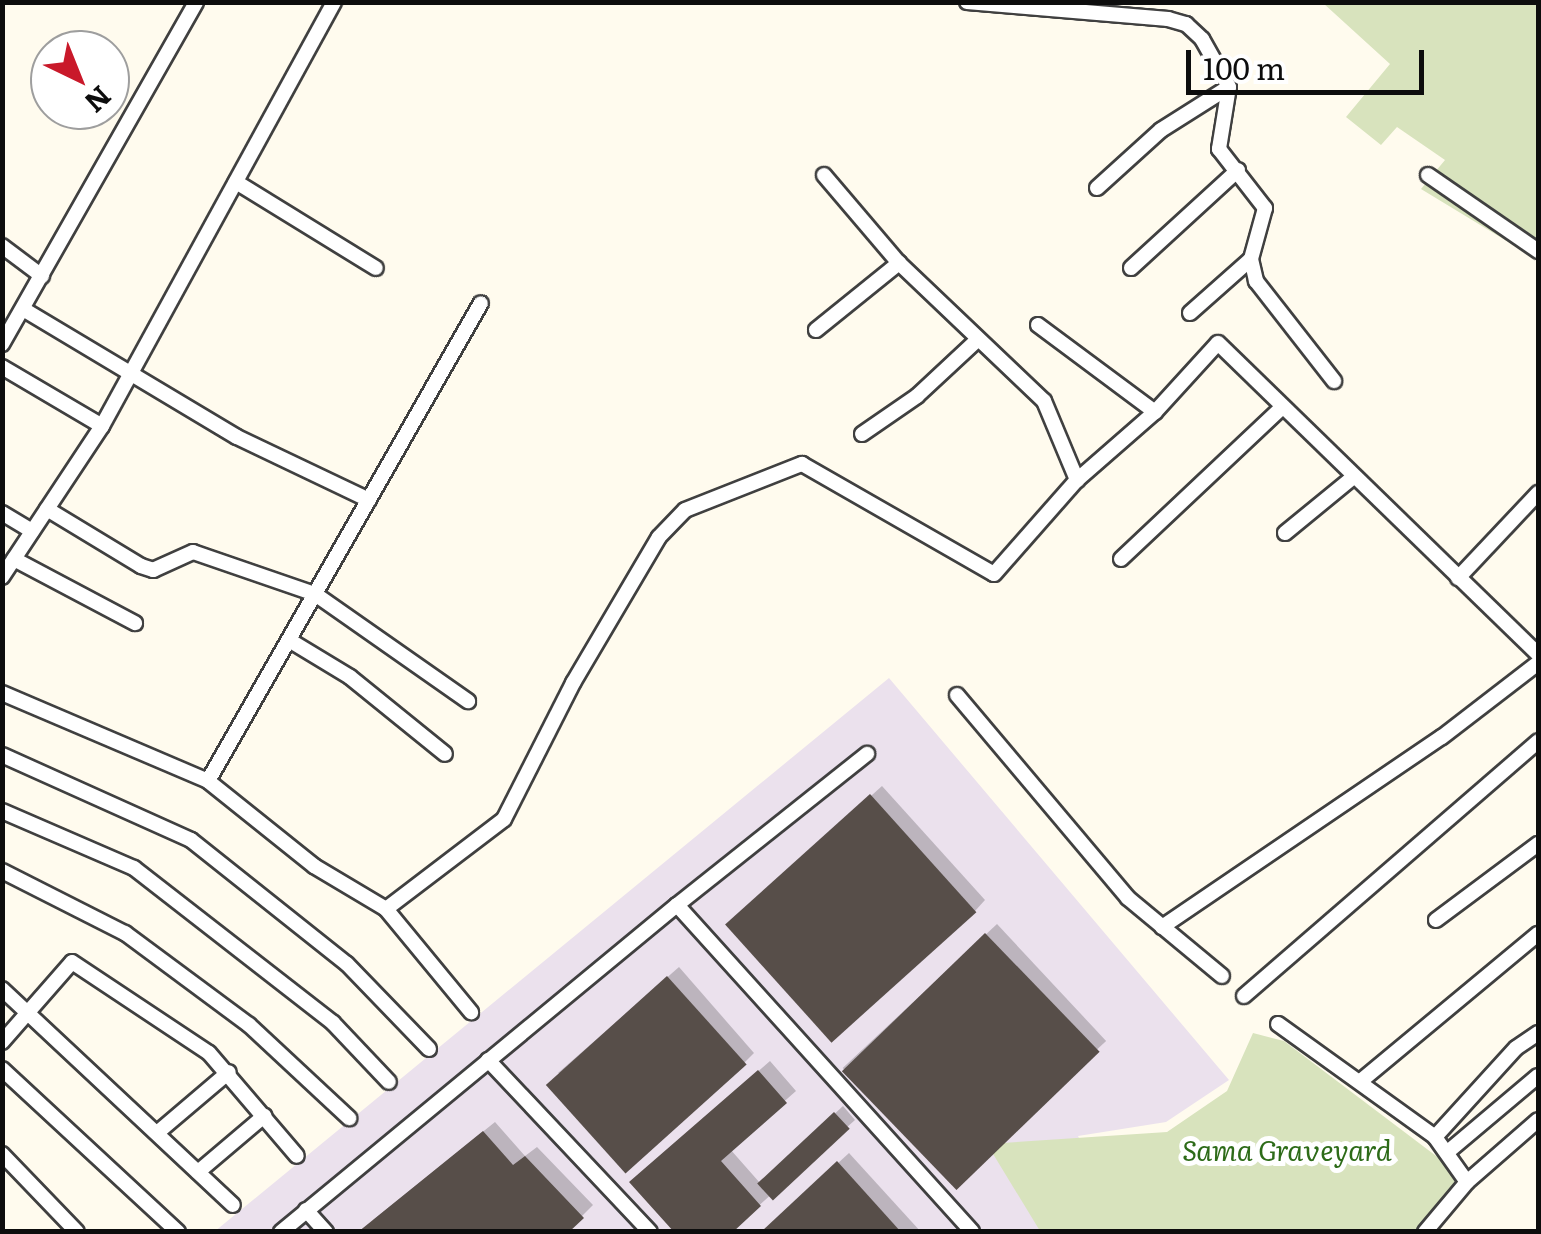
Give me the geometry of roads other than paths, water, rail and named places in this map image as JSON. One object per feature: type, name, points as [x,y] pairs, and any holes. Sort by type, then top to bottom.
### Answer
[{"type":"street","points":[[2,344],[196,2]]},
{"type":"street","points":[[2,576],[102,426],[334,2]]},
{"type":"street","points":[[967,2],[1186,24],[1229,87],[1217,132],[1220,148],[1265,208],[1252,259],[1256,280],[1334,380]]},
{"type":"street","points":[[1097,188],[1161,130],[1229,87]]},
{"type":"street","points":[[1131,268],[1238,170]]},
{"type":"street","points":[[824,175],[899,263],[976,341],[1044,402],[1077,480]]},
{"type":"street","points":[[1428,175],[1538,251]]},
{"type":"street","points":[[236,182],[376,268]]},
{"type":"street","points":[[2,246],[42,276]]},
{"type":"street","points":[[1190,313],[1252,259]]},
{"type":"street","points":[[816,330],[899,263]]},
{"type":"street","points":[[208,780],[481,303]]},
{"type":"street","points":[[23,309],[237,436],[369,500]]},
{"type":"street","points":[[1038,325],[1155,412]]},
{"type":"street","points":[[862,434],[917,396],[976,341]]},
{"type":"street","points":[[386,909],[504,819],[572,683],[659,536],[685,510],[802,464],[994,574],[1077,480],[1155,412],[1218,343],[1351,479],[1538,654]]},
{"type":"street","points":[[2,367],[102,426]]},
{"type":"street","points":[[1121,558],[1280,408]]},
{"type":"street","points":[[1285,533],[1351,479]]},
{"type":"street","points":[[1458,578],[1538,494]]},
{"type":"street","points":[[47,509],[140,566],[153,570],[193,552],[315,594],[468,701]]},
{"type":"street","points":[[2,513],[32,531]]},
{"type":"street","points":[[14,560],[135,623]]},
{"type":"street","points":[[288,640],[350,677],[445,754]]},
{"type":"street","points":[[1162,927],[1442,738],[1538,663]]},
{"type":"street","points":[[2,693],[208,780],[314,866],[386,909],[472,1012]]},
{"type":"street","points":[[957,695],[1128,898],[1222,976]]},
{"type":"street","points":[[1244,996],[1538,740]]},
{"type":"street","points":[[280,1232],[677,904],[867,754]]},
{"type":"street","points":[[2,755],[191,840],[347,964],[430,1050]]},
{"type":"street","points":[[2,810],[134,868],[333,1024],[389,1082]]},
{"type":"street","points":[[1436,920],[1538,844]]},
{"type":"street","points":[[2,870],[90,910],[140,944],[249,1025],[349,1118]]},
{"type":"street","points":[[677,904],[972,1232]]},
{"type":"street","points":[[1362,1080],[1538,934]]},
{"type":"street","points":[[2,1042],[72,962],[194,1040],[229,1072],[296,1156]]},
{"type":"street","points":[[2,990],[29,1010],[233,1205]]},
{"type":"street","points":[[1278,1024],[1362,1080],[1435,1137],[1450,1150],[1467,1182]]},
{"type":"street","points":[[1435,1137],[1516,1048],[1538,1032]]},
{"type":"street","points":[[488,1060],[650,1232]]},
{"type":"street","points":[[2,1069],[178,1232]]},
{"type":"street","points":[[157,1133],[229,1072]]},
{"type":"street","points":[[1450,1150],[1538,1076]]},
{"type":"street","points":[[198,1172],[264,1116]]},
{"type":"street","points":[[1426,1232],[1467,1182],[1538,1120]]},
{"type":"street","points":[[2,1154],[78,1232]]},
{"type":"street","points":[[306,1210],[326,1232]]},
{"type":"park label","name":"Sama Graveyard","points":[[1287,1149]]}]
